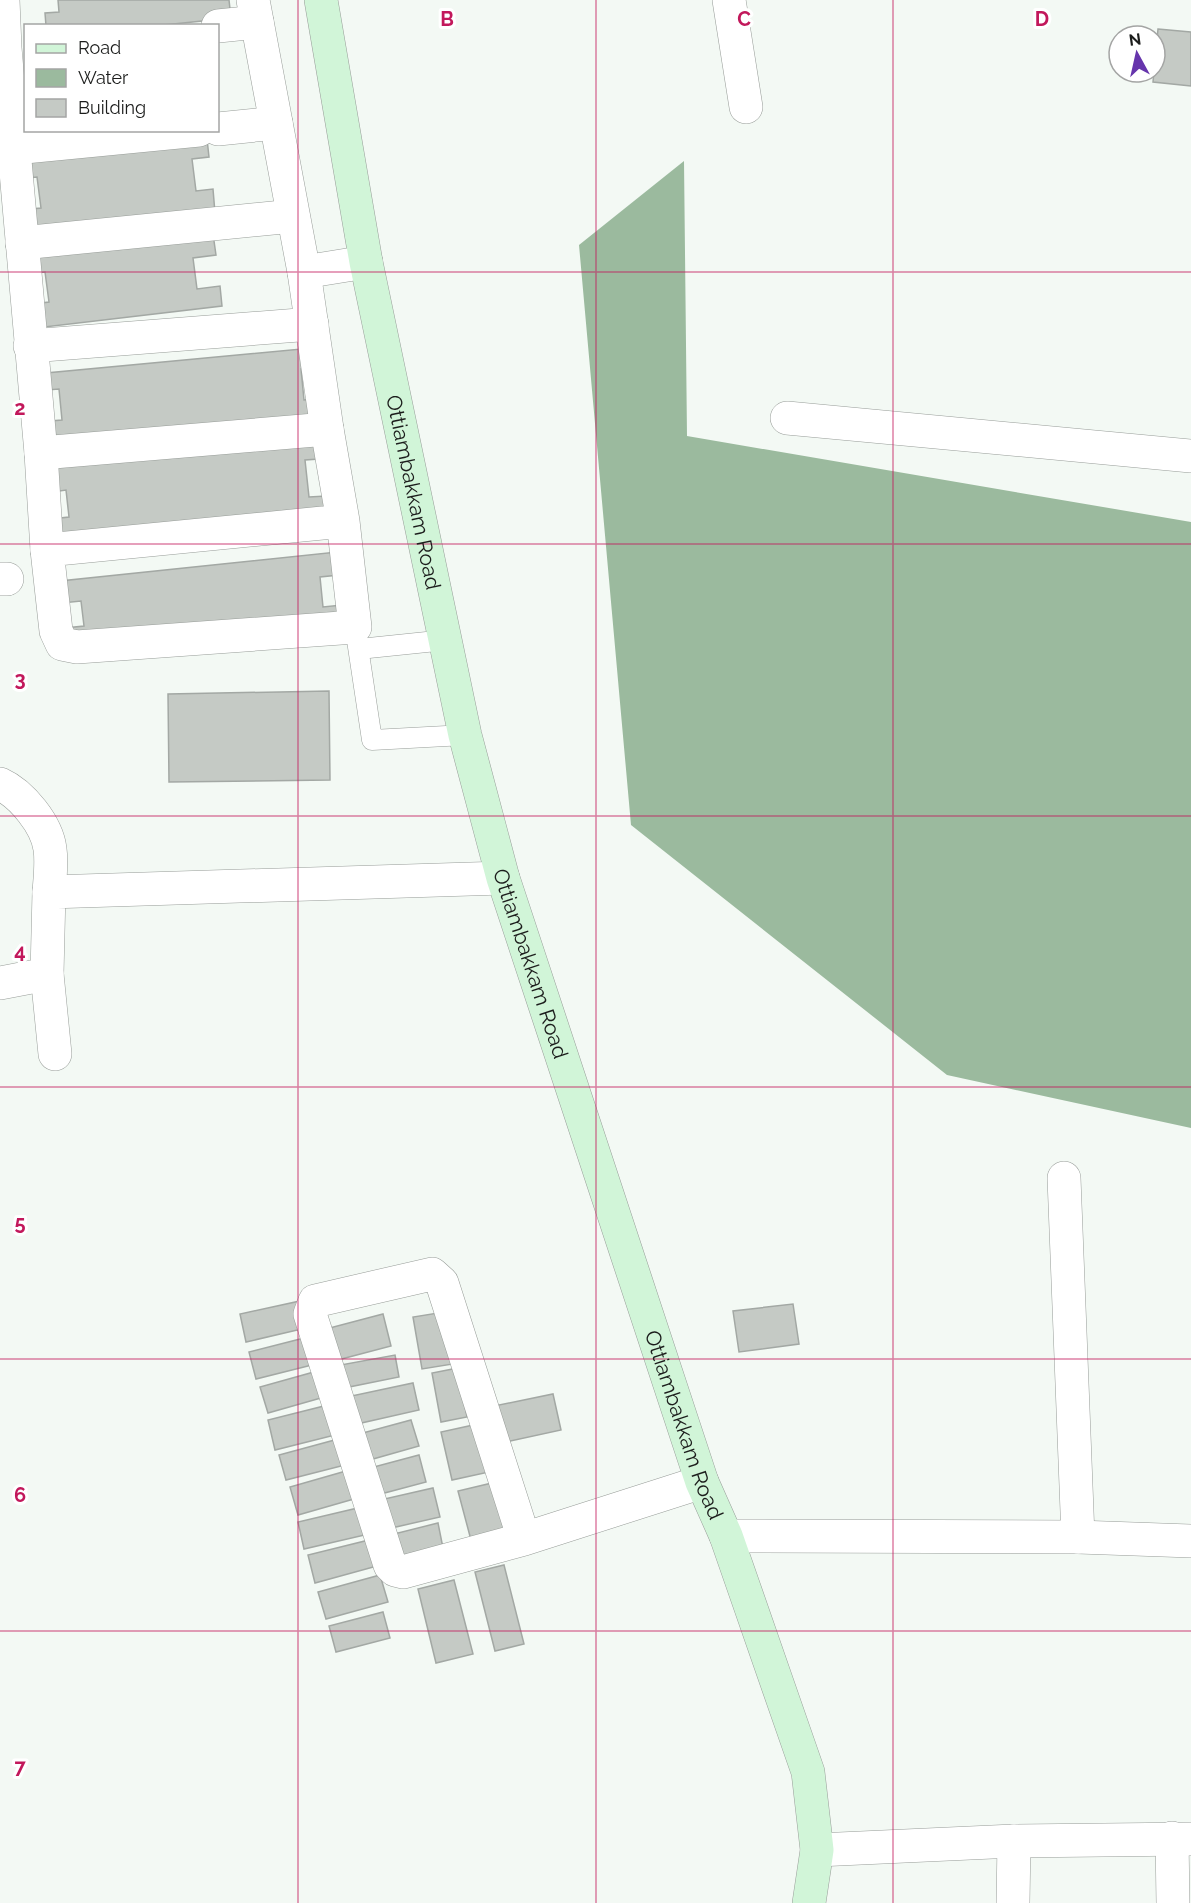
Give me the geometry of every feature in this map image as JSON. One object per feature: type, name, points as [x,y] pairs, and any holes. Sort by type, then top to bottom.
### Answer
[{"type":"street","points":[[3,0],[15,46],[14,148],[41,453],[47,550],[56,631],[62,644],[77,647],[357,638],[343,521],[304,272],[255,11],[219,26]]},
{"type":"street","name":"Ottiambakkam Road","points":[[321,0],[366,262],[465,735],[503,878],[702,1482],[726,1536],[808,1772],[817,1850],[809,1903]]},
{"type":"street","points":[[729,0],[746,107]]},
{"type":"street","points":[[219,129],[276,123]]},
{"type":"street","points":[[14,148],[178,132]]},
{"type":"street","points":[[22,243],[293,216]]},
{"type":"street","points":[[304,272],[366,262]]},
{"type":"street","points":[[30,346],[312,324]]},
{"type":"street","points":[[787,418],[1191,456]]},
{"type":"street","points":[[41,453],[327,429]]},
{"type":"street","points":[[47,550],[343,521]]},
{"type":"street","points":[[0,784],[20,798],[38,817],[50,848],[47,974],[55,1054]]},
{"type":"street","points":[[49,892],[503,878]]},
{"type":"street","points":[[0,983],[47,974]]},
{"type":"street","points":[[1064,1178],[1078,1537]]},
{"type":"street","points":[[524,1539],[442,1283],[432,1274],[315,1301],[310,1314],[390,1565],[395,1570],[403,1572],[524,1539],[702,1482]]},
{"type":"street","points":[[726,1536],[1078,1537],[1191,1541]]},
{"type":"street","points":[[817,1850],[1014,1841],[1182,1839],[1173,1903]]},
{"type":"street","points":[[1013,1903],[1014,1841]]},
{"type":"lane","points":[[446,640],[357,638],[372,740],[465,735]]},
{"type":"water","points":[[684,161],[687,436],[1191,522],[1191,1128],[947,1075],[631,825],[579,245]]},
{"type":"building","points":[[58,0],[229,0],[231,18],[173,24],[46,24],[45,13],[59,12]]},
{"type":"building","points":[[1167,30],[1191,32],[1191,86],[1167,83]]},
{"type":"building","points":[[207,139],[209,157],[192,159],[196,191],[213,189],[215,213],[34,233],[31,209],[41,208],[37,177],[28,178],[26,158]]},
{"type":"building","points":[[213,234],[216,255],[193,258],[197,289],[220,286],[222,306],[36,328],[33,304],[49,302],[45,272],[30,274],[28,258]]},
{"type":"building","points":[[312,348],[314,368],[301,369],[304,400],[317,399],[319,420],[52,444],[50,421],[62,420],[59,389],[47,390],[46,373]]},
{"type":"building","points":[[318,441],[319,459],[305,460],[309,497],[326,496],[327,512],[53,537],[51,519],[69,517],[66,490],[53,492],[51,466]]},
{"type":"building","points":[[337,552],[339,575],[320,577],[323,607],[342,605],[344,625],[65,637],[65,628],[84,626],[81,601],[62,603],[60,581]]},
{"type":"building","points":[[329,691],[330,780],[169,782],[168,694]]},
{"type":"building","points":[[300,1301],[306,1328],[246,1342],[240,1314]]},
{"type":"building","points":[[793,1304],[799,1344],[739,1352],[733,1311]]},
{"type":"building","points":[[444,1312],[453,1364],[422,1369],[413,1317]]},
{"type":"building","points":[[383,1314],[391,1346],[330,1362],[322,1330]]},
{"type":"building","points":[[312,1336],[320,1363],[256,1379],[249,1352]]},
{"type":"building","points":[[395,1355],[399,1377],[339,1389],[335,1366]]},
{"type":"building","points":[[458,1368],[467,1417],[441,1422],[432,1373]]},
{"type":"building","points":[[321,1370],[328,1396],[268,1413],[260,1387]]},
{"type":"building","points":[[413,1383],[419,1410],[348,1426],[342,1398]]},
{"type":"building","points":[[553,1394],[561,1430],[501,1443],[494,1406]]},
{"type":"building","points":[[332,1404],[339,1434],[275,1450],[268,1420]]},
{"type":"building","points":[[411,1420],[419,1446],[366,1461],[359,1434]]},
{"type":"building","points":[[478,1424],[489,1472],[452,1480],[441,1432]]},
{"type":"building","points":[[342,1438],[349,1464],[286,1480],[279,1455]]},
{"type":"building","points":[[419,1455],[426,1482],[377,1495],[370,1468]]},
{"type":"building","points":[[353,1469],[361,1497],[298,1515],[290,1487]]},
{"type":"building","points":[[492,1483],[505,1531],[471,1540],[458,1491]]},
{"type":"building","points":[[433,1488],[440,1517],[387,1529],[380,1500]]},
{"type":"building","points":[[362,1507],[369,1534],[304,1549],[298,1522]]},
{"type":"building","points":[[438,1523],[443,1548],[397,1560],[390,1535]]},
{"type":"building","points":[[369,1540],[377,1566],[315,1583],[308,1555]]},
{"type":"building","points":[[504,1565],[524,1644],[495,1651],[475,1572]]},
{"type":"building","points":[[380,1575],[388,1602],[326,1619],[318,1592]]},
{"type":"building","points":[[454,1580],[473,1654],[436,1663],[418,1589]]},
{"type":"building","points":[[383,1612],[390,1638],[336,1652],[329,1626]]}]
